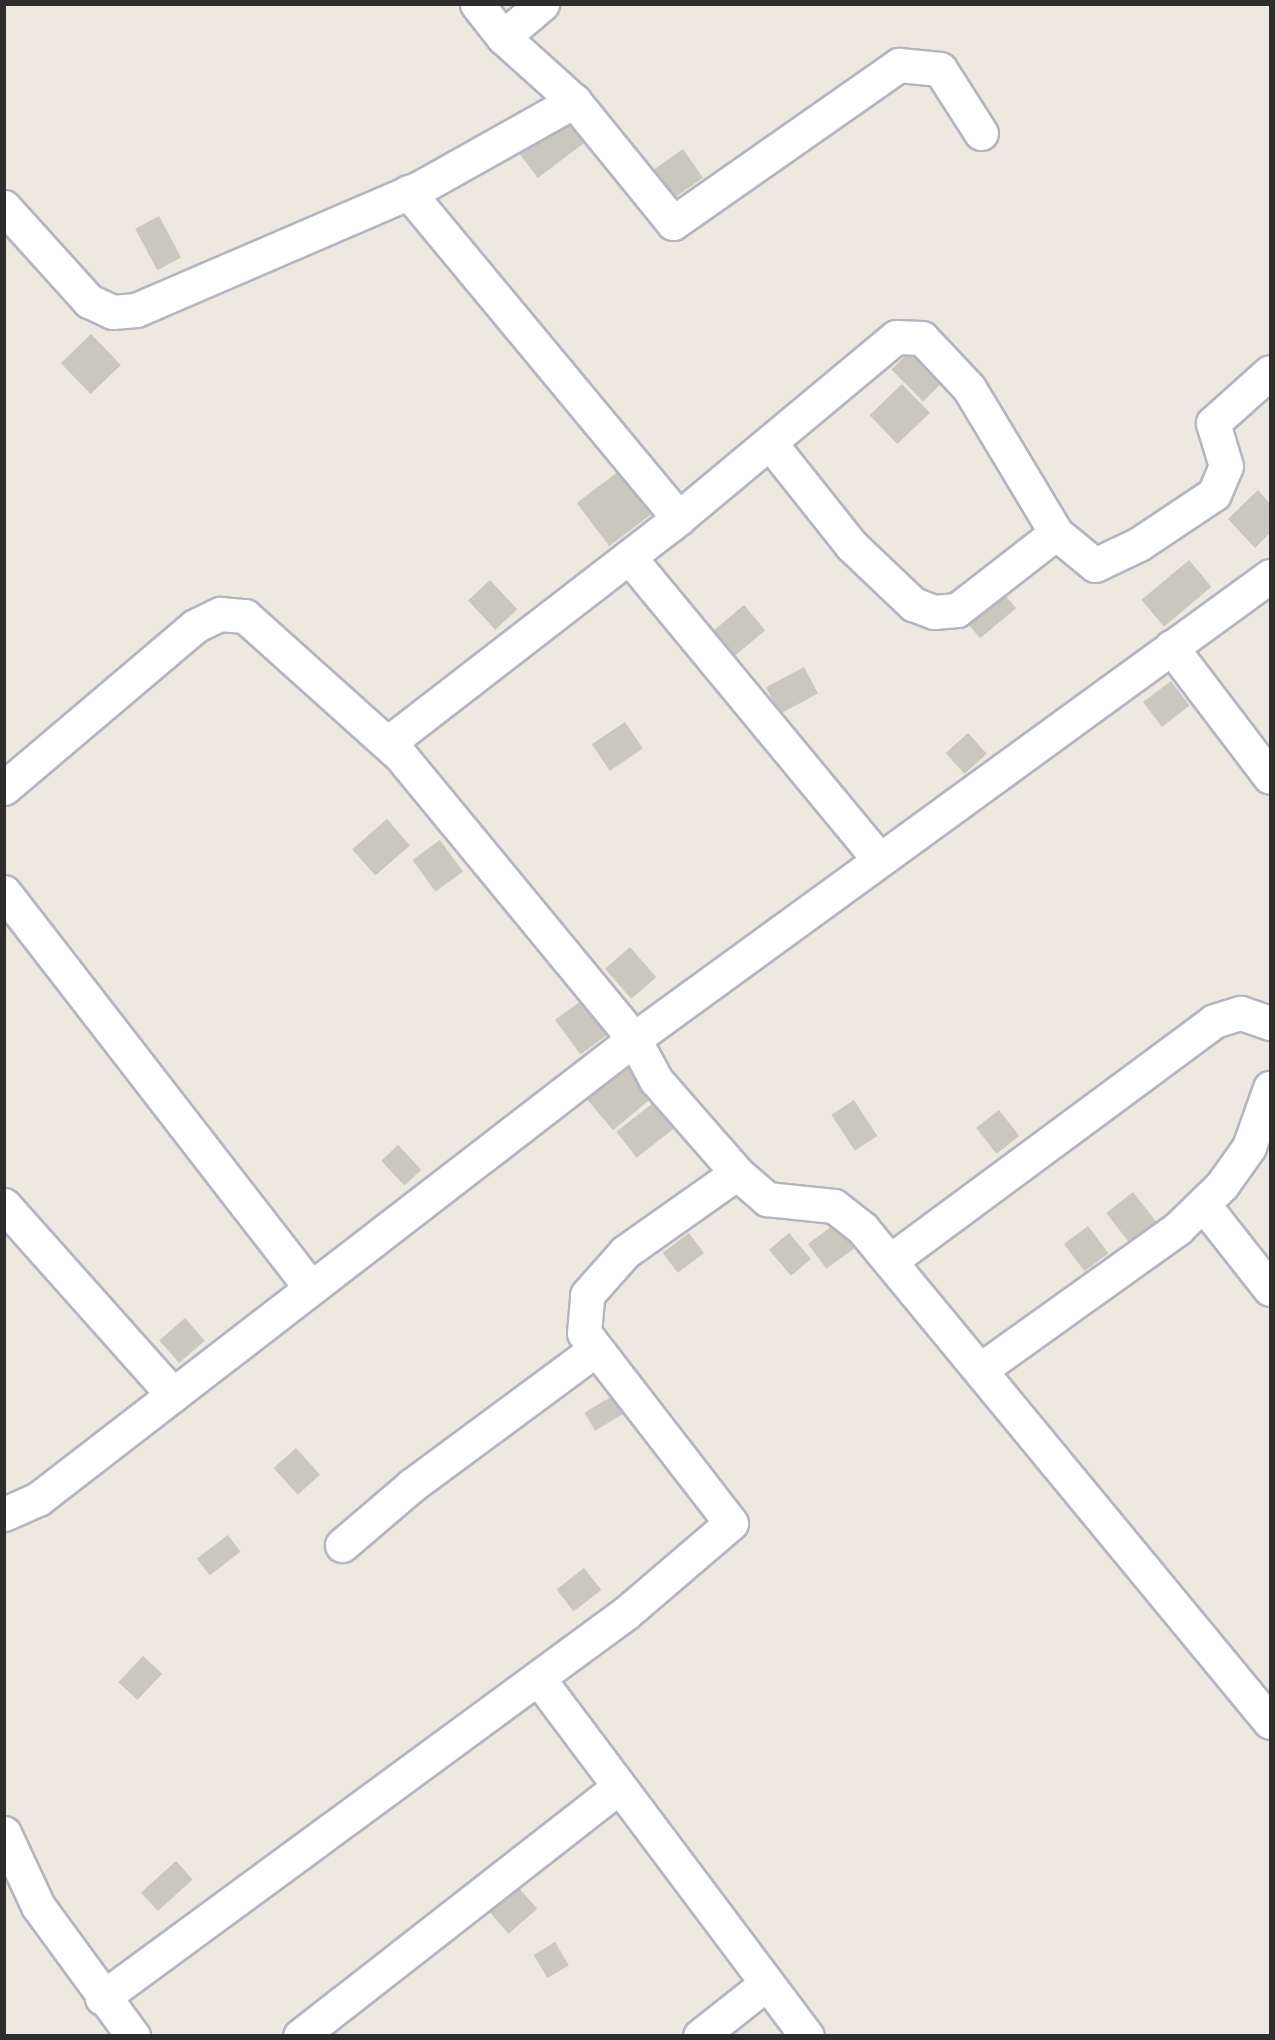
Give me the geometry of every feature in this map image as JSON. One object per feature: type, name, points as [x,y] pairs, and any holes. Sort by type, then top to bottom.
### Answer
[{"type":"street","points":[[477,4],[503,38],[574,101],[674,223],[899,65],[940,69],[981,132]]},
{"type":"street","points":[[503,38],[542,4]]},
{"type":"street","points":[[4,207],[88,301],[113,312],[136,310],[408,192],[574,101]]},
{"type":"street","points":[[408,192],[679,518]]},
{"type":"street","points":[[388,743],[679,518],[896,337],[915,334],[969,388],[1056,533],[1085,559],[1104,564],[1214,494],[1226,466],[1213,423],[1270,372]]},
{"type":"street","points":[[770,443],[851,545],[913,604],[934,612],[957,610],[1056,533]]},
{"type":"street","points":[[629,557],[879,859]]},
{"type":"street","points":[[4,1514],[38,1499],[634,1039],[1270,576]]},
{"type":"street","points":[[4,788],[195,626],[220,614],[244,616],[267,631],[388,743],[634,1039],[656,1080],[737,1173],[767,1199],[834,1206],[863,1229],[1270,1722]]},
{"type":"street","points":[[1171,647],[1270,777]]},
{"type":"street","points":[[4,892],[311,1288]]},
{"type":"street","points":[[890,1261],[1214,1021],[1241,1013],[1270,1023]]},
{"type":"street","points":[[980,1370],[1178,1228],[1203,1204],[1248,1147],[1270,1088]]},
{"type":"street","points":[[102,1998],[626,1614],[731,1523],[584,1333],[587,1295],[625,1252],[737,1173]]},
{"type":"street","points":[[1203,1204],[1270,1289]]},
{"type":"street","points":[[4,1205],[173,1395]]},
{"type":"street","points":[[342,1545],[411,1486],[596,1349]]},
{"type":"street","points":[[538,1678],[807,2036]]},
{"type":"street","points":[[300,2036],[619,1787]]},
{"type":"street","points":[[4,1833],[15,1880],[38,1906],[102,1998],[133,2036]]},
{"type":"street","points":[[700,2036],[767,1983]]},
{"type":"building","points":[[574,113],[592,137],[538,178],[520,154]]},
{"type":"building","points":[[683,149],[703,178],[670,201],[650,172]]},
{"type":"building","points":[[159,216],[181,257],[157,270],[135,229]]},
{"type":"building","points":[[91,334],[121,365],[91,394],[61,363]]},
{"type":"building","points":[[919,342],[951,374],[923,401],[891,370]]},
{"type":"building","points":[[902,384],[930,413],[897,444],[870,415]]},
{"type":"building","points":[[619,471],[651,514],[609,546],[577,503]]},
{"type":"building","points":[[1258,490],[1270,504],[1270,533],[1255,548],[1228,519]]},
{"type":"building","points":[[1189,560],[1211,587],[1164,627],[1142,600]]},
{"type":"building","points":[[490,580],[517,609],[495,630],[468,600]]},
{"type":"building","points":[[1000,589],[1016,608],[980,638],[964,619]]},
{"type":"building","points":[[744,605],[765,630],[731,659],[710,634]]},
{"type":"building","points":[[804,667],[818,693],[780,714],[766,687]]},
{"type":"building","points":[[1171,681],[1190,706],[1162,727],[1143,702]]},
{"type":"building","points":[[625,722],[643,749],[610,771],[592,744]]},
{"type":"building","points":[[968,733],[987,754],[964,774],[946,753]]},
{"type":"building","points":[[387,819],[410,845],[375,876],[352,849]]},
{"type":"building","points":[[440,840],[463,872],[435,892],[412,860]]},
{"type":"building","points":[[630,947],[656,977],[631,999],[605,969]]},
{"type":"building","points":[[585,998],[610,1033],[580,1055],[555,1020]]},
{"type":"building","points":[[631,1063],[657,1094],[613,1130],[587,1100]]},
{"type":"building","points":[[662,1096],[682,1122],[637,1158],[616,1132]]},
{"type":"building","points":[[854,1100],[877,1136],[855,1151],[831,1115]]},
{"type":"building","points":[[999,1110],[1019,1136],[996,1154],[976,1128]]},
{"type":"building","points":[[398,1145],[421,1170],[404,1186],[381,1161]]},
{"type":"building","points":[[1133,1192],[1157,1223],[1130,1244],[1106,1213]]},
{"type":"building","points":[[842,1219],[860,1244],[826,1269],[808,1244]]},
{"type":"building","points":[[1088,1226],[1108,1253],[1085,1271],[1064,1244]]},
{"type":"building","points":[[689,1233],[704,1253],[678,1273],[663,1253]]},
{"type":"building","points":[[789,1233],[811,1259],[791,1276],[769,1250]]},
{"type":"building","points":[[185,1318],[205,1341],[179,1363],[159,1340]]},
{"type":"building","points":[[622,1390],[633,1408],[595,1431],[584,1413]]},
{"type":"building","points":[[296,1448],[320,1475],[298,1495],[274,1468]]},
{"type":"building","points":[[228,1535],[241,1552],[209,1575],[197,1558]]},
{"type":"building","points":[[584,1568],[601,1590],[574,1612],[556,1590]]},
{"type":"building","points":[[143,1656],[162,1674],[137,1700],[118,1682]]},
{"type":"building","points":[[176,1861],[193,1880],[158,1911],[141,1892]]},
{"type":"building","points":[[507,1874],[537,1909],[508,1934],[478,1899]]},
{"type":"building","points":[[555,1942],[569,1965],[547,1978],[534,1955]]}]
